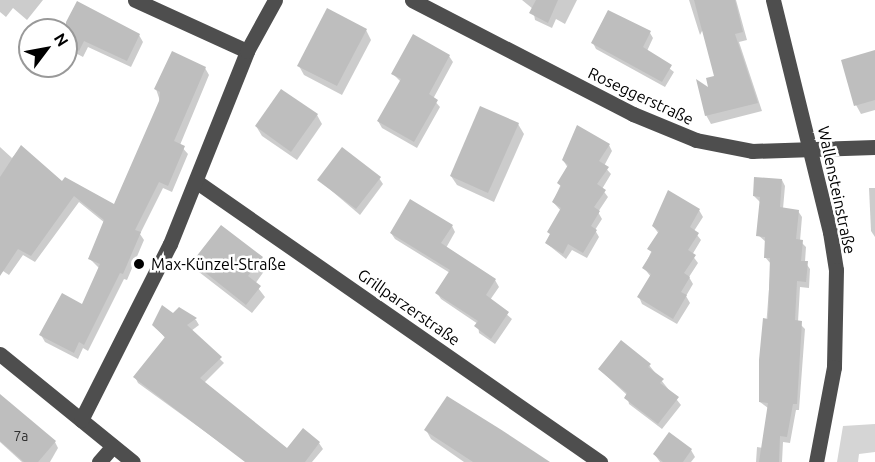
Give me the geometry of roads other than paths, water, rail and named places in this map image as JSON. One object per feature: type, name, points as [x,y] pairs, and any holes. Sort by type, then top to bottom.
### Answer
[{"type":"street","points":[[135,0],[247,51]]},
{"type":"street","points":[[81,420],[170,244],[197,182],[247,51],[276,0]]},
{"type":"street","name":"Roseggerstraße","points":[[412,0],[665,130],[723,147],[811,151],[875,147]]},
{"type":"street","name":"Wallensteinstraße","points":[[773,0],[830,232],[838,307],[834,367],[816,462]]},
{"type":"street","name":"Grillparzerstraße","points":[[197,182],[600,462]]},
{"type":"street","points":[[0,354],[133,462]]},
{"type":"street","points":[[99,462],[113,446]]},
{"type":"place","name":"Max-Künzel-Straße","points":[[139,264]]}]
